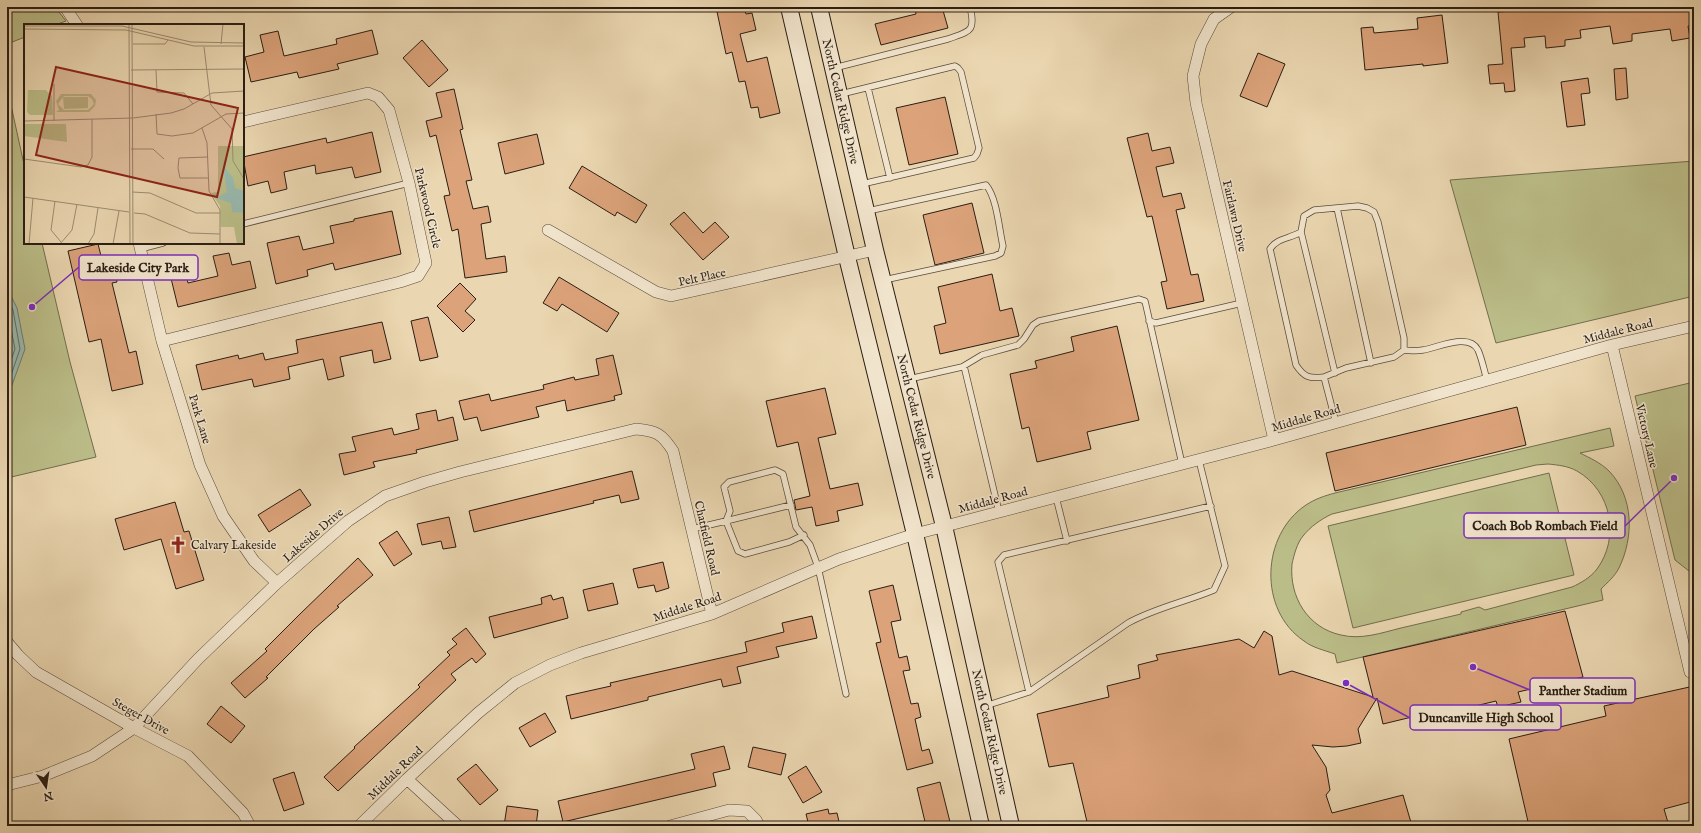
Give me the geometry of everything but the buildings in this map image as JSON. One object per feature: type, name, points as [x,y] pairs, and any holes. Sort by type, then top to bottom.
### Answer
[{"type":"main road","points":[[789,7],[847,256],[915,534],[981,826]]},
{"type":"main road","name":"North Cedar Ridge Drive","points":[[819,7],[874,250],[944,526],[1011,826]]},
{"type":"street","points":[[65,7],[77,24]]},
{"type":"street","name":"Fairlawn Drive","points":[[1231,7],[1214,19],[1201,44],[1193,76],[1196,103],[1274,440]]},
{"type":"street","name":"Parkwood Circle","points":[[162,341],[400,282],[418,276],[426,263],[409,184],[390,110],[378,97],[368,93],[244,122]]},
{"type":"street","name":"Pelt Place","points":[[548,230],[656,292],[671,296],[874,250]]},
{"type":"street","name":"Park Lane","points":[[140,246],[162,341],[200,465],[223,516],[254,561],[277,584]]},
{"type":"street","name":"Middale Road","points":[[359,826],[478,713],[515,684],[550,665],[581,653],[712,614],[818,567],[915,534],[1274,440],[1612,345],[1694,326]]},
{"type":"street","name":"Victory Lane","points":[[1612,345],[1692,670]]},
{"type":"street","name":"Lakeside Drive","points":[[7,785],[43,776],[92,756],[134,728],[198,659],[277,584],[348,521],[385,496],[432,480],[636,429],[650,430],[664,437],[673,451],[677,468]]},
{"type":"street","name":"Chatfield Road","points":[[677,468],[712,614]]},
{"type":"street","name":"Steger Drive","points":[[7,642],[36,672],[134,728],[188,756],[243,813],[250,826]]},
{"type":"street","points":[[407,779],[458,826]]},
{"type":"street","points":[[670,826],[729,810],[747,812],[756,820],[759,826]]},
{"type":"lane","points":[[832,68],[964,33],[970,29],[974,22],[970,7]]},
{"type":"lane","points":[[838,95],[955,66],[961,72],[979,148],[974,158],[859,185]]},
{"type":"lane","points":[[868,88],[890,178]]},
{"type":"lane","points":[[244,224],[409,184]]},
{"type":"lane","points":[[866,212],[986,185],[990,190],[994,202],[1003,246],[1001,252],[995,256],[882,280]]},
{"type":"lane","points":[[1335,373],[1301,232],[1304,216],[1314,210],[1358,206],[1367,208],[1374,212],[1378,222],[1403,330],[1404,350]]},
{"type":"lane","points":[[1336,208],[1371,363]]},
{"type":"lane","points":[[1301,232],[1292,237],[1275,242],[1270,249],[1296,365],[1302,374],[1313,378],[1324,377],[1346,368],[1371,363],[1394,356],[1404,350],[1424,350],[1456,342],[1466,342],[1473,344],[1478,350],[1487,380]]},
{"type":"lane","points":[[140,246],[155,244]]},
{"type":"lane","points":[[907,380],[964,366],[982,354],[1018,345],[1033,325],[1039,321],[1139,299],[1145,301],[1182,464]]},
{"type":"lane","points":[[1149,321],[1156,323],[1242,303]]},
{"type":"lane","points":[[964,366],[1000,512]]},
{"type":"lane","points":[[1324,377],[1336,423]]},
{"type":"lane","points":[[984,706],[1028,692],[1128,623],[1143,615],[1193,599],[1214,590],[1225,566],[1199,460]]},
{"type":"lane","points":[[804,535],[789,542],[745,554],[738,551],[726,521],[730,511],[724,487],[729,482],[775,470],[783,474],[796,527],[804,535],[810,545],[818,567],[846,694]]},
{"type":"lane","points":[[1056,497],[1067,541]]},
{"type":"lane","points":[[692,529],[791,505]]},
{"type":"lane","points":[[1028,692],[998,562],[1004,555],[1211,506]]},
{"type":"green space","points":[[7,7],[55,7],[66,21],[58,24],[24,24],[24,37],[7,44]]},
{"type":"green space","points":[[7,87],[24,164],[24,244],[42,244],[70,362],[96,457],[7,478]]},
{"type":"green space","points":[[1694,161],[1694,296],[1496,343],[1450,180]]},
{"type":"green space","points":[[1694,382],[1694,575],[1675,560],[1635,396]]},
{"type":"green space","points":[[1610,428],[1614,446],[1580,453],[1606,468],[1617,481],[1627,505],[1629,531],[1624,556],[1619,568],[1601,589],[1603,600],[1337,663],[1335,654],[1307,643],[1289,627],[1279,611],[1273,592],[1271,573],[1273,553],[1280,535],[1291,518],[1309,503],[1335,493]],"holes":[[[1548,464],[1574,469],[1589,480],[1598,490],[1605,503],[1609,516],[1610,530],[1604,557],[1595,572],[1582,582],[1572,587],[1485,610],[1479,607],[1461,612],[1461,614],[1378,634],[1356,637],[1341,635],[1319,626],[1310,618],[1297,599],[1292,576],[1292,564],[1296,549],[1301,539],[1312,526],[1324,518],[1332,514],[1536,465]]]},
{"type":"green space","points":[[1549,473],[1574,575],[1353,628],[1328,526]]},
{"type":"water","points":[[7,288],[17,308],[25,349],[7,399]]},
{"type":"place","name":"Lakeside City Park","points":[[32,307]]},
{"type":"place","name":"Coach Bob Rombach Field","points":[[1674,478]]},
{"type":"place","name":"Calvary Lakeside","points":[[178,545]]},
{"type":"place","name":"Panther Stadium","points":[[1473,667]]},
{"type":"place","name":"Duncanville High School","points":[[1346,683]]}]
